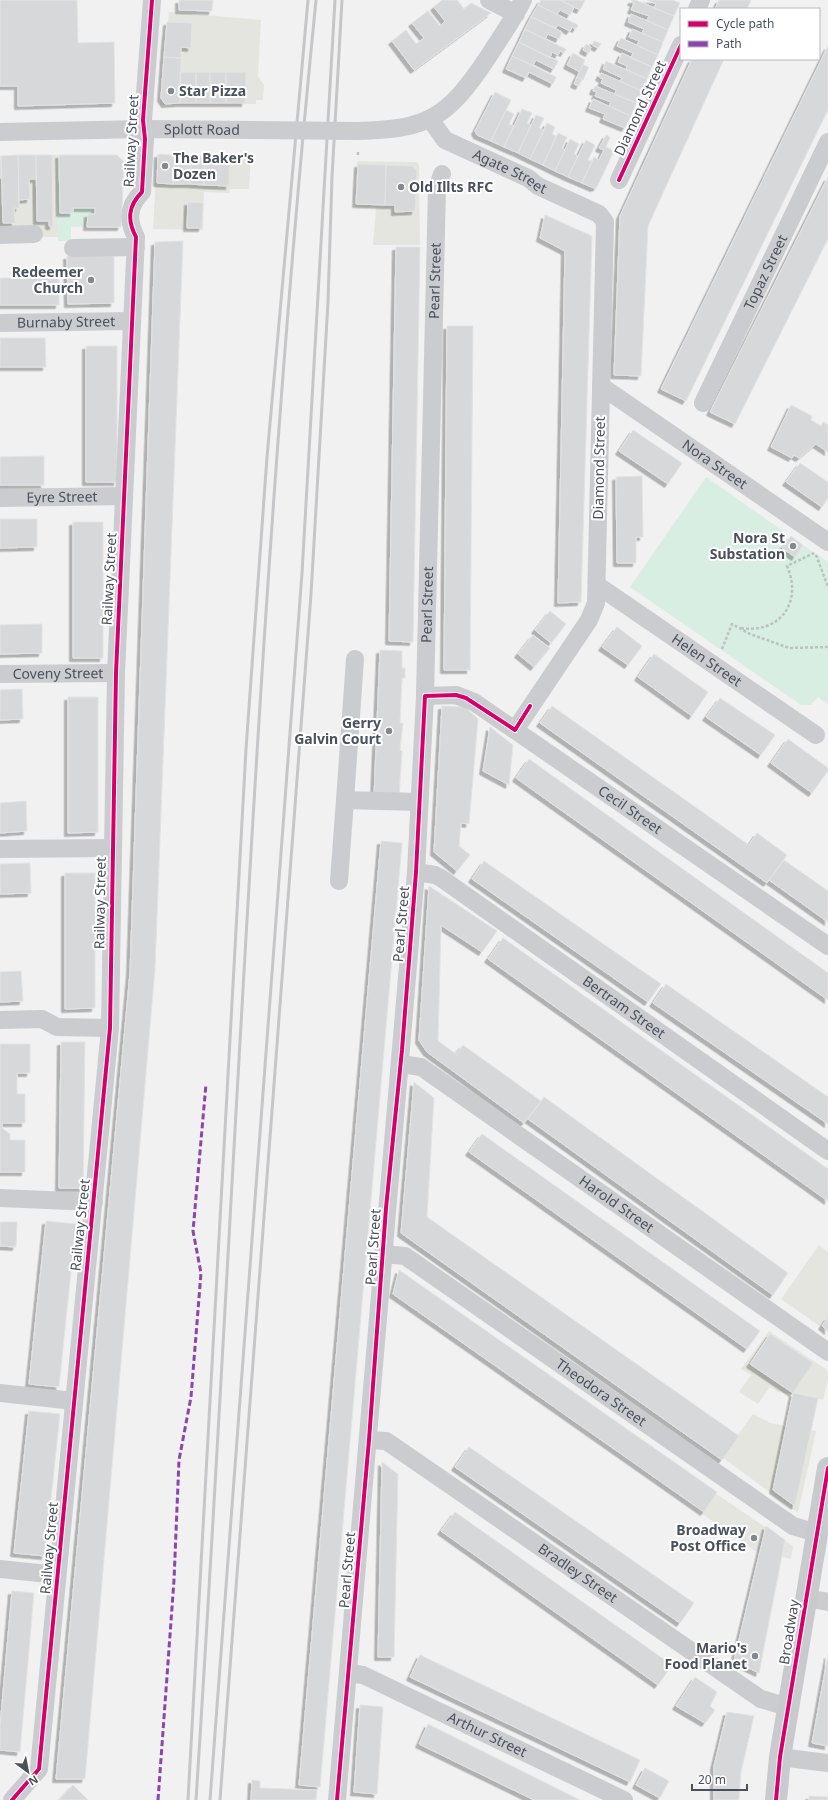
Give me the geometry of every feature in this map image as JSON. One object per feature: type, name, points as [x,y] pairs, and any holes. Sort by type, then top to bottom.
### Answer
[{"type":"main road","name":"Broadway","points":[[776,1800],[780,1757],[828,1468]]},
{"type":"street","name":"Railway Street","points":[[12,1800],[39,1769],[110,1028],[116,673],[136,247],[136,237],[130,226],[132,202],[142,192],[144,130],[142,120],[152,0]]},
{"type":"street","points":[[489,0],[519,7]]},
{"type":"street","name":"Splott Road","points":[[0,132],[144,130],[356,131],[404,128],[430,119],[453,102],[466,89],[519,7]]},
{"type":"street","name":"Diamond Street","points":[[619,180],[680,47]]},
{"type":"street","name":"Agate Street","points":[[430,119],[445,140],[528,178],[538,186],[599,214]]},
{"type":"street","name":"Topaz Street","points":[[703,402],[828,142]]},
{"type":"street","name":"Pearl Street","points":[[337,1800],[369,1440],[384,1254],[386,1208],[401,1064],[416,872],[425,696],[437,189],[442,174]]},
{"type":"street","name":"Diamond Street","points":[[515,730],[594,612],[597,585],[605,222],[599,214]]},
{"type":"street","points":[[0,235],[34,234]]},
{"type":"street","points":[[73,248],[136,247]]},
{"type":"street","name":"Burnaby Street","points":[[0,323],[132,321]]},
{"type":"street","name":"Nora Street","points":[[601,386],[822,545]]},
{"type":"street","name":"Eyre Street","points":[[0,498],[124,496]]},
{"type":"street","name":"Helen Street","points":[[597,585],[816,735]]},
{"type":"street","points":[[339,881],[355,660]]},
{"type":"street","name":"Coveny Street","points":[[0,674],[116,673]]},
{"type":"street","name":"Cecil Street","points":[[425,696],[456,695],[466,698],[515,730],[828,946]]},
{"type":"street","points":[[345,800],[420,802]]},
{"type":"street","points":[[0,849],[112,848]]},
{"type":"street","name":"Bertram Street","points":[[416,872],[435,875],[441,878],[828,1151]]},
{"type":"street","points":[[0,1020],[42,1019],[56,1027],[110,1028]]},
{"type":"street","name":"Harold Street","points":[[401,1064],[420,1067],[828,1352]]},
{"type":"street","points":[[0,1198],[94,1202]]},
{"type":"street","name":"Theodora Street","points":[[384,1254],[405,1256],[787,1522],[797,1528],[817,1533]]},
{"type":"street","points":[[0,1393],[74,1401]]},
{"type":"street","name":"Bradley Street","points":[[369,1440],[386,1441],[761,1699],[788,1708]]},
{"type":"street","points":[[0,1569],[57,1575]]},
{"type":"street","points":[[806,1598],[828,1602]]},
{"type":"street","name":"Arthur Street","points":[[349,1673],[363,1675],[624,1800]]},
{"type":"street","points":[[780,1757],[828,1763]]},
{"type":"path","points":[[358,152],[358,157]]},
{"type":"path","points":[[738,627],[756,629],[764,627],[780,618],[788,608],[793,591],[791,576],[787,566],[822,545],[828,586]]},
{"type":"path","points":[[713,664],[722,650],[732,624],[750,634],[789,648],[828,647]]},
{"type":"shaded area","points":[[169,12],[261,20],[258,76],[264,85],[263,100],[256,100],[256,104],[160,105]]},
{"type":"shaded area","points":[[157,154],[251,158],[249,189],[230,189],[230,193],[204,192],[203,230],[153,229]]},
{"type":"shaded area","points":[[57,155],[58,237],[37,237],[0,230],[0,156]]},
{"type":"shaded area","points":[[357,161],[417,162],[419,165],[420,245],[373,245],[376,207],[355,207]]},
{"type":"shaded area","points":[[819,1245],[828,1252],[828,1332],[781,1299]]},
{"type":"shaded area","points":[[769,1331],[827,1370],[828,1379],[823,1400],[778,1392],[770,1387],[758,1404],[739,1392],[751,1375],[741,1369]]},
{"type":"shaded area","points":[[753,1414],[770,1423],[816,1431],[798,1513],[722,1457]]},
{"type":"shaded area","points":[[715,1493],[793,1546],[791,1559],[755,1551],[701,1513]]},
{"type":"green space","points":[[57,155],[59,155],[60,213],[72,213],[73,208],[95,208],[95,214],[88,215],[87,227],[71,227],[71,241],[58,241]]},
{"type":"green space","points":[[706,477],[786,533],[778,545],[795,557],[803,545],[828,562],[828,704],[818,697],[811,705],[801,705],[630,587]]},
{"type":"building","points":[[0,0],[77,0],[78,43],[114,42],[115,103],[18,106],[18,86],[0,86]]},
{"type":"building","points":[[179,0],[213,0],[212,11],[179,10]]},
{"type":"building","points":[[442,0],[457,0],[464,9],[471,3],[491,13],[414,70],[392,41],[406,30],[416,44],[424,38],[412,23],[428,11],[440,26],[445,21],[434,7]]},
{"type":"building","points":[[541,0],[560,0],[574,7],[570,15],[560,10],[557,14],[538,5]]},
{"type":"building","points":[[560,0],[585,0],[580,10]]},
{"type":"building","points":[[632,0],[636,0],[674,16],[668,30],[647,20],[649,16],[631,10],[634,3],[631,2]]},
{"type":"building","points":[[647,0],[672,0],[680,3],[674,16],[654,8],[656,4]]},
{"type":"building","points":[[719,0],[751,0],[747,8],[715,8]]},
{"type":"building","points":[[538,5],[578,25],[576,29],[572,27],[570,31],[558,25],[556,28],[531,17]]},
{"type":"building","points":[[631,14],[668,30],[663,42],[642,33],[644,29],[628,22]]},
{"type":"building","points":[[531,17],[562,32],[559,39],[548,34],[545,39],[525,29]]},
{"type":"building","points":[[167,22],[192,23],[191,48],[181,47],[181,58],[164,57]]},
{"type":"building","points":[[525,29],[566,49],[564,53],[560,51],[558,55],[552,52],[550,58],[519,42]]},
{"type":"building","points":[[632,29],[663,42],[658,55],[637,45],[639,41],[629,37]]},
{"type":"building","points":[[621,38],[658,55],[652,67],[631,58],[633,53],[617,46]]},
{"type":"building","points":[[594,41],[601,44],[598,48],[592,45]]},
{"type":"building","points":[[519,42],[558,61],[554,69],[536,60],[533,65],[512,56]]},
{"type":"building","points":[[586,44],[591,47],[589,53],[583,50]]},
{"type":"building","points":[[828,46],[828,110],[686,401],[661,389]]},
{"type":"building","points":[[573,53],[585,60],[580,72],[567,65]]},
{"type":"building","points":[[622,53],[652,67],[647,79],[626,69],[627,66],[618,62]]},
{"type":"building","points":[[512,56],[556,77],[553,84],[529,72],[526,78],[506,69]]},
{"type":"building","points":[[164,57],[181,58],[180,103],[165,104],[161,98]]},
{"type":"building","points":[[692,60],[724,60],[648,226],[641,376],[614,375],[620,216]]},
{"type":"building","points":[[606,61],[647,79],[642,91],[620,81],[622,78],[603,69]]},
{"type":"building","points":[[583,65],[589,67],[583,80],[577,77]]},
{"type":"building","points":[[180,72],[196,72],[196,103],[180,103]]},
{"type":"building","points":[[196,72],[210,72],[210,103],[196,103]]},
{"type":"building","points":[[210,72],[226,72],[226,103],[210,103]]},
{"type":"building","points":[[226,72],[246,72],[245,103],[226,103]]},
{"type":"building","points":[[601,73],[642,91],[636,103],[615,94],[616,90],[601,83],[603,79],[599,77]]},
{"type":"building","points":[[577,77],[582,79],[579,86],[574,84]]},
{"type":"building","points":[[595,86],[636,103],[631,116],[609,106],[611,102],[595,96],[597,92],[593,91]]},
{"type":"building","points":[[495,92],[511,100],[491,141],[477,135],[475,131]]},
{"type":"building","points":[[593,99],[631,116],[625,128],[603,119],[605,114],[589,108]]},
{"type":"building","points":[[522,109],[532,113],[527,123],[531,125],[518,153],[504,147]]},
{"type":"building","points":[[506,110],[514,114],[509,124],[514,126],[504,147],[491,141]]},
{"type":"building","points":[[536,115],[544,118],[539,128],[544,131],[530,159],[518,153]]},
{"type":"building","points":[[547,123],[555,127],[552,134],[556,136],[543,165],[530,159]]},
{"type":"building","points":[[558,133],[567,137],[562,148],[565,150],[555,171],[543,165]]},
{"type":"building","points":[[606,135],[610,137],[606,147],[614,151],[597,187],[594,188],[582,183],[594,157],[599,160],[604,150],[599,148]]},
{"type":"building","points":[[570,139],[579,144],[574,154],[578,156],[568,177],[555,171]]},
{"type":"building","points":[[586,140],[595,145],[588,160],[592,162],[582,183],[568,177]]},
{"type":"building","points":[[158,154],[174,155],[173,184],[157,183]]},
{"type":"building","points":[[18,155],[36,155],[36,179],[29,179],[30,199],[19,200]]},
{"type":"building","points":[[18,155],[19,208],[14,208],[15,223],[3,223],[1,156]]},
{"type":"building","points":[[36,155],[52,155],[53,226],[49,226],[49,221],[37,221]]},
{"type":"building","points":[[59,155],[117,155],[124,162],[121,227],[87,227],[88,214],[95,214],[95,208],[73,208],[73,213],[60,213]]},
{"type":"building","points":[[174,155],[191,156],[190,184],[173,184]]},
{"type":"building","points":[[1,156],[2,178],[0,178]]},
{"type":"building","points":[[191,156],[205,156],[204,185],[190,184]]},
{"type":"building","points":[[205,156],[230,157],[229,186],[204,185]]},
{"type":"building","points":[[358,164],[386,165],[385,205],[356,204]]},
{"type":"building","name":"Old Illts RFC","points":[[386,165],[412,166],[417,170],[415,211],[395,212],[395,205],[385,205]]},
{"type":"building","points":[[828,177],[828,239],[735,424],[710,412]]},
{"type":"building","points":[[188,202],[203,203],[202,228],[187,228]]},
{"type":"building","points":[[545,215],[592,236],[581,602],[558,603],[565,251],[540,238]]},
{"type":"building","points":[[183,241],[155,969],[85,1779],[56,1779],[130,973],[155,242]]},
{"type":"building","points":[[396,247],[420,247],[413,642],[389,641]]},
{"type":"building","name":"Redeemer Church","points":[[67,256],[114,256],[114,303],[68,304]]},
{"type":"building","points":[[0,278],[59,278],[59,305],[0,305]]},
{"type":"building","points":[[447,326],[473,326],[470,670],[444,670]]},
{"type":"building","points":[[0,338],[45,338],[46,367],[0,367]]},
{"type":"building","points":[[86,346],[117,346],[117,482],[86,482]]},
{"type":"building","points":[[791,405],[812,416],[811,420],[821,426],[823,422],[828,425],[828,452],[816,444],[799,458],[794,455],[792,458],[771,447]]},
{"type":"building","points":[[633,430],[682,463],[668,484],[619,451]]},
{"type":"building","points":[[44,456],[44,485],[0,485],[0,457]]},
{"type":"building","points":[[800,463],[828,482],[828,498],[822,507],[786,482]]},
{"type":"building","points":[[642,476],[643,537],[636,537],[636,563],[617,563],[616,477]]},
{"type":"building","points":[[0,519],[37,519],[37,547],[0,548]]},
{"type":"building","points":[[73,522],[103,522],[103,658],[73,658]]},
{"type":"building","name":"Nora St Substation","points":[[791,536],[803,545],[795,557],[782,548]]},
{"type":"building","points":[[550,611],[566,624],[551,643],[535,630]]},
{"type":"building","points":[[42,624],[42,653],[0,654],[0,625]]},
{"type":"building","points":[[617,627],[642,646],[628,665],[602,647]]},
{"type":"building","points":[[533,635],[550,648],[534,667],[518,654]]},
{"type":"building","name":"Gerry Galvin Court","points":[[380,650],[402,651],[402,668],[405,668],[405,678],[402,678],[400,723],[403,723],[400,750],[402,751],[399,798],[374,797]]},
{"type":"building","points":[[654,654],[708,692],[692,716],[638,677]]},
{"type":"building","points":[[22,689],[23,719],[0,720],[0,690]]},
{"type":"building","points":[[68,697],[98,697],[98,832],[68,833]]},
{"type":"building","points":[[720,698],[775,735],[761,755],[706,717]]},
{"type":"building","points":[[442,706],[465,707],[478,719],[469,824],[461,823],[459,846],[470,855],[457,871],[434,852]]},
{"type":"building","points":[[552,706],[749,845],[757,833],[787,855],[767,883],[540,723]]},
{"type":"building","points":[[490,727],[513,745],[509,785],[483,771]]},
{"type":"building","points":[[788,739],[828,768],[828,771],[812,793],[771,763]]},
{"type":"building","points":[[529,759],[828,973],[828,1000],[516,778]]},
{"type":"building","points":[[26,801],[27,831],[0,833],[0,803]]},
{"type":"building","points":[[381,841],[402,843],[320,1787],[299,1785]]},
{"type":"building","points":[[784,860],[828,891],[828,922],[769,880]]},
{"type":"building","points":[[484,861],[661,984],[648,1002],[472,879]]},
{"type":"building","points":[[30,863],[31,893],[0,894],[0,864]]},
{"type":"building","points":[[65,873],[95,873],[95,1008],[65,1009]]},
{"type":"building","points":[[429,886],[497,931],[482,952],[441,925],[438,1041],[456,1054],[463,1045],[541,1101],[524,1123],[427,1052],[419,1040]]},
{"type":"building","points":[[503,938],[828,1169],[828,1201],[488,959]]},
{"type":"building","points":[[21,971],[23,1001],[0,1002],[0,972]]},
{"type":"building","points":[[666,984],[828,1097],[828,1124],[653,1003]]},
{"type":"building","points":[[61,1042],[85,1042],[83,1188],[59,1188]]},
{"type":"building","points":[[0,1044],[30,1044],[30,1073],[17,1073],[17,1094],[25,1094],[25,1123],[2,1123],[2,1128],[10,1134],[10,1140],[25,1140],[25,1172],[0,1172]]},
{"type":"building","points":[[414,1082],[434,1098],[427,1217],[739,1436],[722,1460],[401,1233]]},
{"type":"building","points":[[544,1097],[788,1273],[773,1295],[528,1119]]},
{"type":"building","points":[[482,1134],[760,1331],[747,1349],[469,1152]]},
{"type":"building","points":[[46,1221],[76,1224],[59,1387],[29,1384]]},
{"type":"building","points":[[0,1222],[17,1222],[16,1247],[0,1246]]},
{"type":"building","points":[[399,1270],[717,1492],[704,1512],[393,1294]]},
{"type":"building","points":[[828,1317],[828,1331],[822,1326]]},
{"type":"building","points":[[770,1334],[813,1363],[793,1393],[750,1364]]},
{"type":"building","points":[[793,1393],[818,1398],[795,1506],[773,1490]]},
{"type":"building","points":[[29,1411],[60,1414],[45,1556],[14,1553]]},
{"type":"building","points":[[469,1447],[694,1603],[680,1623],[455,1467]]},
{"type":"building","points":[[382,1462],[398,1474],[394,1657],[378,1657]]},
{"type":"building","points":[[455,1512],[672,1665],[658,1685],[441,1531]]},
{"type":"building","points":[[766,1526],[785,1540],[759,1673],[734,1661]]},
{"type":"building","points":[[12,1591],[34,1593],[20,1752],[0,1750],[0,1727]]},
{"type":"building","points":[[420,1655],[640,1760],[630,1782],[410,1677]]},
{"type":"building","points":[[828,1655],[828,1746],[812,1743]]},
{"type":"building","points":[[695,1677],[717,1692],[710,1706],[715,1710],[705,1723],[676,1706]]},
{"type":"building","points":[[360,1705],[383,1707],[377,1794],[354,1792]]},
{"type":"building","points":[[727,1712],[754,1716],[741,1772],[739,1800],[714,1800],[714,1766]]},
{"type":"building","points":[[428,1724],[580,1800],[534,1800],[419,1744]]},
{"type":"building","points":[[645,1768],[669,1781],[660,1798],[636,1785]]},
{"type":"building","points":[[252,1780],[260,1781],[260,1788],[317,1790],[316,1800],[251,1800]]},
{"type":"building","points":[[73,1785],[88,1800],[59,1800]]},
{"type":"building","points":[[809,1796],[828,1797],[828,1800],[809,1800]]},
{"type":"railway","points":[[188,1800],[246,749],[267,457],[308,0]]},
{"type":"railway","points":[[196,1800],[262,674],[277,449],[295,224],[316,0]]},
{"type":"railway","points":[[210,1800],[302,573],[335,0]]},
{"type":"railway","points":[[220,1800],[311,594],[328,302],[332,177],[342,0]]},
{"type":"marked path","points":[[158,1800],[174,1580],[179,1460],[191,1397],[201,1273],[193,1231],[206,1084]]},
{"type":"cycle path","points":[[12,1800],[39,1769],[110,1028],[116,673],[136,237],[131,225],[130,213],[137,197],[142,192],[145,139],[143,120],[152,0]]},
{"type":"cycle path","points":[[619,180],[680,47]]},
{"type":"cycle path","points":[[337,1800],[369,1440],[386,1208],[402,1050],[416,872],[425,696],[456,695],[466,698],[515,730],[530,706]]},
{"type":"cycle path","points":[[776,1800],[780,1757],[828,1468]]},
{"type":"place","name":"Star Pizza","points":[[171,91]]},
{"type":"place","name":"The Baker's Dozen","points":[[165,166]]},
{"type":"place","name":"Old Illts RFC","points":[[401,187]]},
{"type":"place","name":"Redeemer Church","points":[[91,280]]},
{"type":"place","name":"Nora St Substation","points":[[793,546]]},
{"type":"place","name":"Gerry Galvin Court","points":[[389,731]]},
{"type":"place","name":"Broadway Post Office","points":[[754,1538]]},
{"type":"place","name":"Mario's Food Planet","points":[[755,1656]]}]
